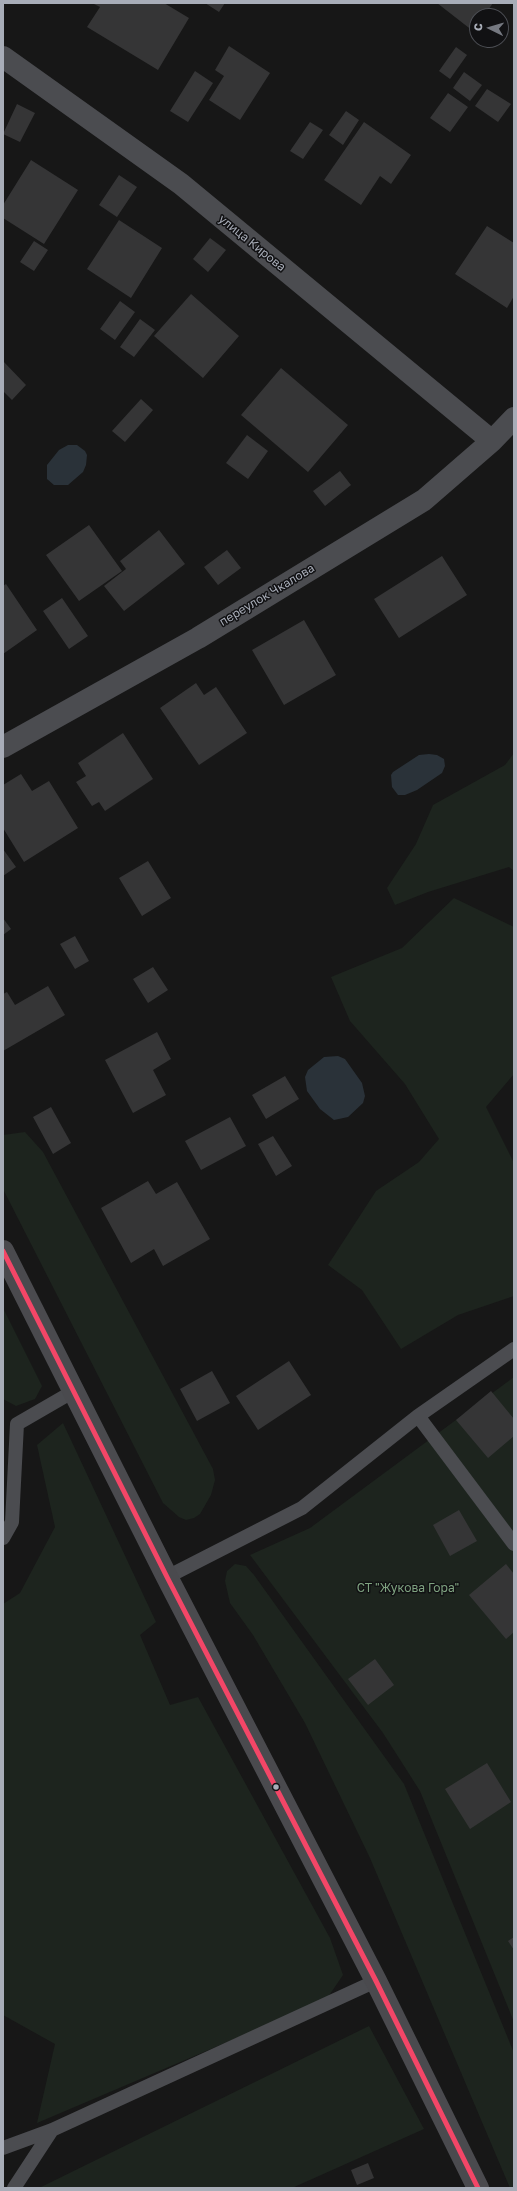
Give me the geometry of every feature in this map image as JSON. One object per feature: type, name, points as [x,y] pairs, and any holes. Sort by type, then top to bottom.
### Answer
[{"type":"street","name":"улица Кирова","points":[[3,57],[181,184],[492,441]]},
{"type":"street","name":"переулок Чкалова","points":[[3,747],[198,638],[424,500],[492,441],[514,418]]},
{"type":"street","points":[[3,1251],[167,1577],[376,1982],[478,2188]]},
{"type":"lane","points":[[167,1577],[302,1508],[418,1416],[514,1349]]},
{"type":"lane","points":[[3,1538],[12,1522],[17,1424],[74,1391]]},
{"type":"lane","points":[[418,1416],[514,1544]]},
{"type":"lane","points":[[3,2148],[52,2130],[376,1982]]},
{"type":"lane","points":[[14,2188],[52,2130]]},
{"type":"green space","points":[[514,753],[514,871],[509,867],[428,892],[395,905],[387,888],[416,844],[433,805],[505,765]]},
{"type":"green space","points":[[454,898],[514,927],[514,1074],[486,1107],[514,1163],[514,1296],[458,1315],[401,1349],[362,1290],[328,1265],[376,1191],[419,1162],[439,1139],[405,1084],[350,1021],[331,977],[402,948]]},
{"type":"green space","points":[[25,1132],[43,1152],[213,1469],[215,1480],[211,1495],[200,1514],[194,1518],[186,1520],[179,1517],[163,1503],[3,1189],[3,1135]]},
{"type":"green space","points":[[3,1308],[42,1386],[35,1399],[16,1406],[3,1399]]},
{"type":"green space","name":"СТ \"Жукова Гора\"","points":[[514,1377],[514,2022],[420,1791],[383,1733],[250,1555],[310,1528]]},
{"type":"green space","points":[[63,1423],[156,1622],[140,1635],[170,1705],[198,1697],[330,1938],[343,1975],[326,2000],[37,2123],[55,2044],[3,2015],[3,1604],[20,1593],[55,1527],[37,1445]]},
{"type":"green space","points":[[235,1564],[246,1566],[254,1575],[404,1784],[514,2053],[514,2188],[510,2188],[370,1858],[305,1723],[253,1635],[230,1603],[225,1581],[227,1571]]},
{"type":"green space","points":[[369,2026],[424,2129],[292,2188],[39,2188]]},
{"type":"shaded area","points":[[68,445],[77,445],[85,451],[87,455],[86,465],[83,472],[68,485],[54,485],[47,479],[47,465],[59,450]]},
{"type":"shaded area","points":[[419,755],[437,755],[444,759],[445,766],[442,773],[417,790],[405,795],[398,795],[392,787],[391,775],[393,772]]},
{"type":"shaded area","points":[[338,1056],[345,1059],[362,1083],[365,1096],[363,1103],[348,1117],[334,1120],[320,1109],[307,1091],[305,1077],[308,1070],[324,1057]]},
{"type":"building","points":[[92,3],[164,3],[189,18],[158,70],[87,27],[100,7]]},
{"type":"building","points":[[205,3],[225,3],[219,12]]},
{"type":"building","points":[[437,3],[493,3],[490,8],[469,8],[469,28]]},
{"type":"building","points":[[229,46],[270,73],[240,120],[209,100],[224,76],[215,70]]},
{"type":"building","points":[[456,47],[467,55],[450,79],[439,71]]},
{"type":"building","points":[[195,71],[213,83],[188,122],[170,111]]},
{"type":"building","points":[[464,72],[482,85],[470,101],[453,88]]},
{"type":"building","points":[[487,89],[511,104],[498,122],[475,106]]},
{"type":"building","points":[[448,93],[468,107],[450,132],[430,118]]},
{"type":"building","points":[[17,104],[35,113],[20,142],[3,134]]},
{"type":"building","points":[[346,111],[359,120],[343,145],[329,135]]},
{"type":"building","points":[[310,122],[323,130],[303,159],[290,151]]},
{"type":"building","points":[[364,122],[411,155],[391,184],[380,176],[361,205],[324,180]]},
{"type":"building","points":[[31,160],[78,190],[44,244],[3,218],[3,205]]},
{"type":"building","points":[[119,175],[137,187],[117,217],[99,205]]},
{"type":"building","points":[[119,220],[162,248],[131,298],[87,269]]},
{"type":"building","points":[[487,226],[514,243],[514,296],[507,308],[455,274]]},
{"type":"building","points":[[210,238],[226,250],[208,272],[193,259]]},
{"type":"building","points":[[34,241],[48,250],[34,271],[20,262]]},
{"type":"building","points":[[191,294],[239,336],[203,378],[154,336]]},
{"type":"building","points":[[120,301],[135,312],[115,340],[100,329]]},
{"type":"building","points":[[140,319],[155,330],[134,357],[120,347]]},
{"type":"building","points":[[3,361],[26,385],[12,400],[3,391]]},
{"type":"building","points":[[281,368],[348,425],[308,472],[241,415]]},
{"type":"building","points":[[141,399],[153,410],[125,442],[112,431]]},
{"type":"building","points":[[247,435],[268,451],[248,479],[226,463]]},
{"type":"building","points":[[340,471],[351,485],[325,506],[313,491]]},
{"type":"building","points":[[89,525],[122,571],[79,601],[46,555]]},
{"type":"building","points":[[159,530],[185,564],[124,611],[104,586],[126,569],[120,561]]},
{"type":"building","points":[[227,550],[241,568],[218,585],[204,567]]},
{"type":"building","points":[[442,556],[467,595],[399,638],[374,599]]},
{"type":"building","points":[[6,584],[37,630],[3,654],[3,586]]},
{"type":"building","points":[[62,598],[88,636],[69,649],[43,611]]},
{"type":"building","points":[[304,620],[336,675],[284,705],[252,650]]},
{"type":"building","points":[[196,683],[204,695],[216,687],[247,733],[199,765],[160,708]]},
{"type":"building","points":[[123,733],[153,779],[105,811],[99,802],[92,806],[76,782],[86,776],[78,763]]},
{"type":"building","points":[[21,774],[32,791],[49,781],[78,828],[24,862],[3,828],[3,785]]},
{"type":"building","points":[[3,849],[16,867],[3,876]]},
{"type":"building","points":[[148,861],[171,898],[142,916],[119,878]]},
{"type":"building","points":[[3,918],[11,929],[3,935]]},
{"type":"building","points":[[75,936],[89,961],[75,969],[60,944]]},
{"type":"building","points":[[153,967],[168,990],[148,1003],[133,979]]},
{"type":"building","points":[[48,986],[65,1015],[3,1051],[3,994],[7,992],[15,1005]]},
{"type":"building","points":[[157,1032],[171,1059],[153,1070],[166,1095],[133,1113],[105,1060]]},
{"type":"building","points":[[285,1076],[299,1099],[266,1119],[252,1095]]},
{"type":"building","points":[[51,1107],[71,1143],[53,1154],[33,1117]]},
{"type":"building","points":[[230,1117],[246,1146],[201,1170],[185,1141]]},
{"type":"building","points":[[273,1136],[292,1166],[276,1176],[258,1144]]},
{"type":"building","points":[[148,1181],[156,1194],[177,1182],[210,1239],[163,1266],[154,1249],[131,1263],[101,1208]]},
{"type":"building","points":[[289,1361],[311,1395],[258,1430],[236,1396]]},
{"type":"building","points":[[212,1371],[230,1403],[197,1421],[180,1389]]},
{"type":"building","points":[[491,1391],[514,1419],[514,1436],[488,1458],[456,1420]]},
{"type":"building","points":[[459,1510],[477,1541],[450,1556],[433,1525]]},
{"type":"building","points":[[506,1564],[514,1574],[514,1632],[506,1639],[469,1595]]},
{"type":"building","points":[[375,1659],[394,1685],[368,1705],[348,1679]]},
{"type":"building","points":[[487,1763],[511,1802],[470,1829],[445,1789]]},
{"type":"building","points":[[514,1937],[514,1950],[508,1941]]},
{"type":"building","points":[[368,2163],[374,2178],[357,2185],[351,2170]]},
{"type":"transit line","points":[[3,1251],[167,1577],[376,1981],[478,2188]]}]
